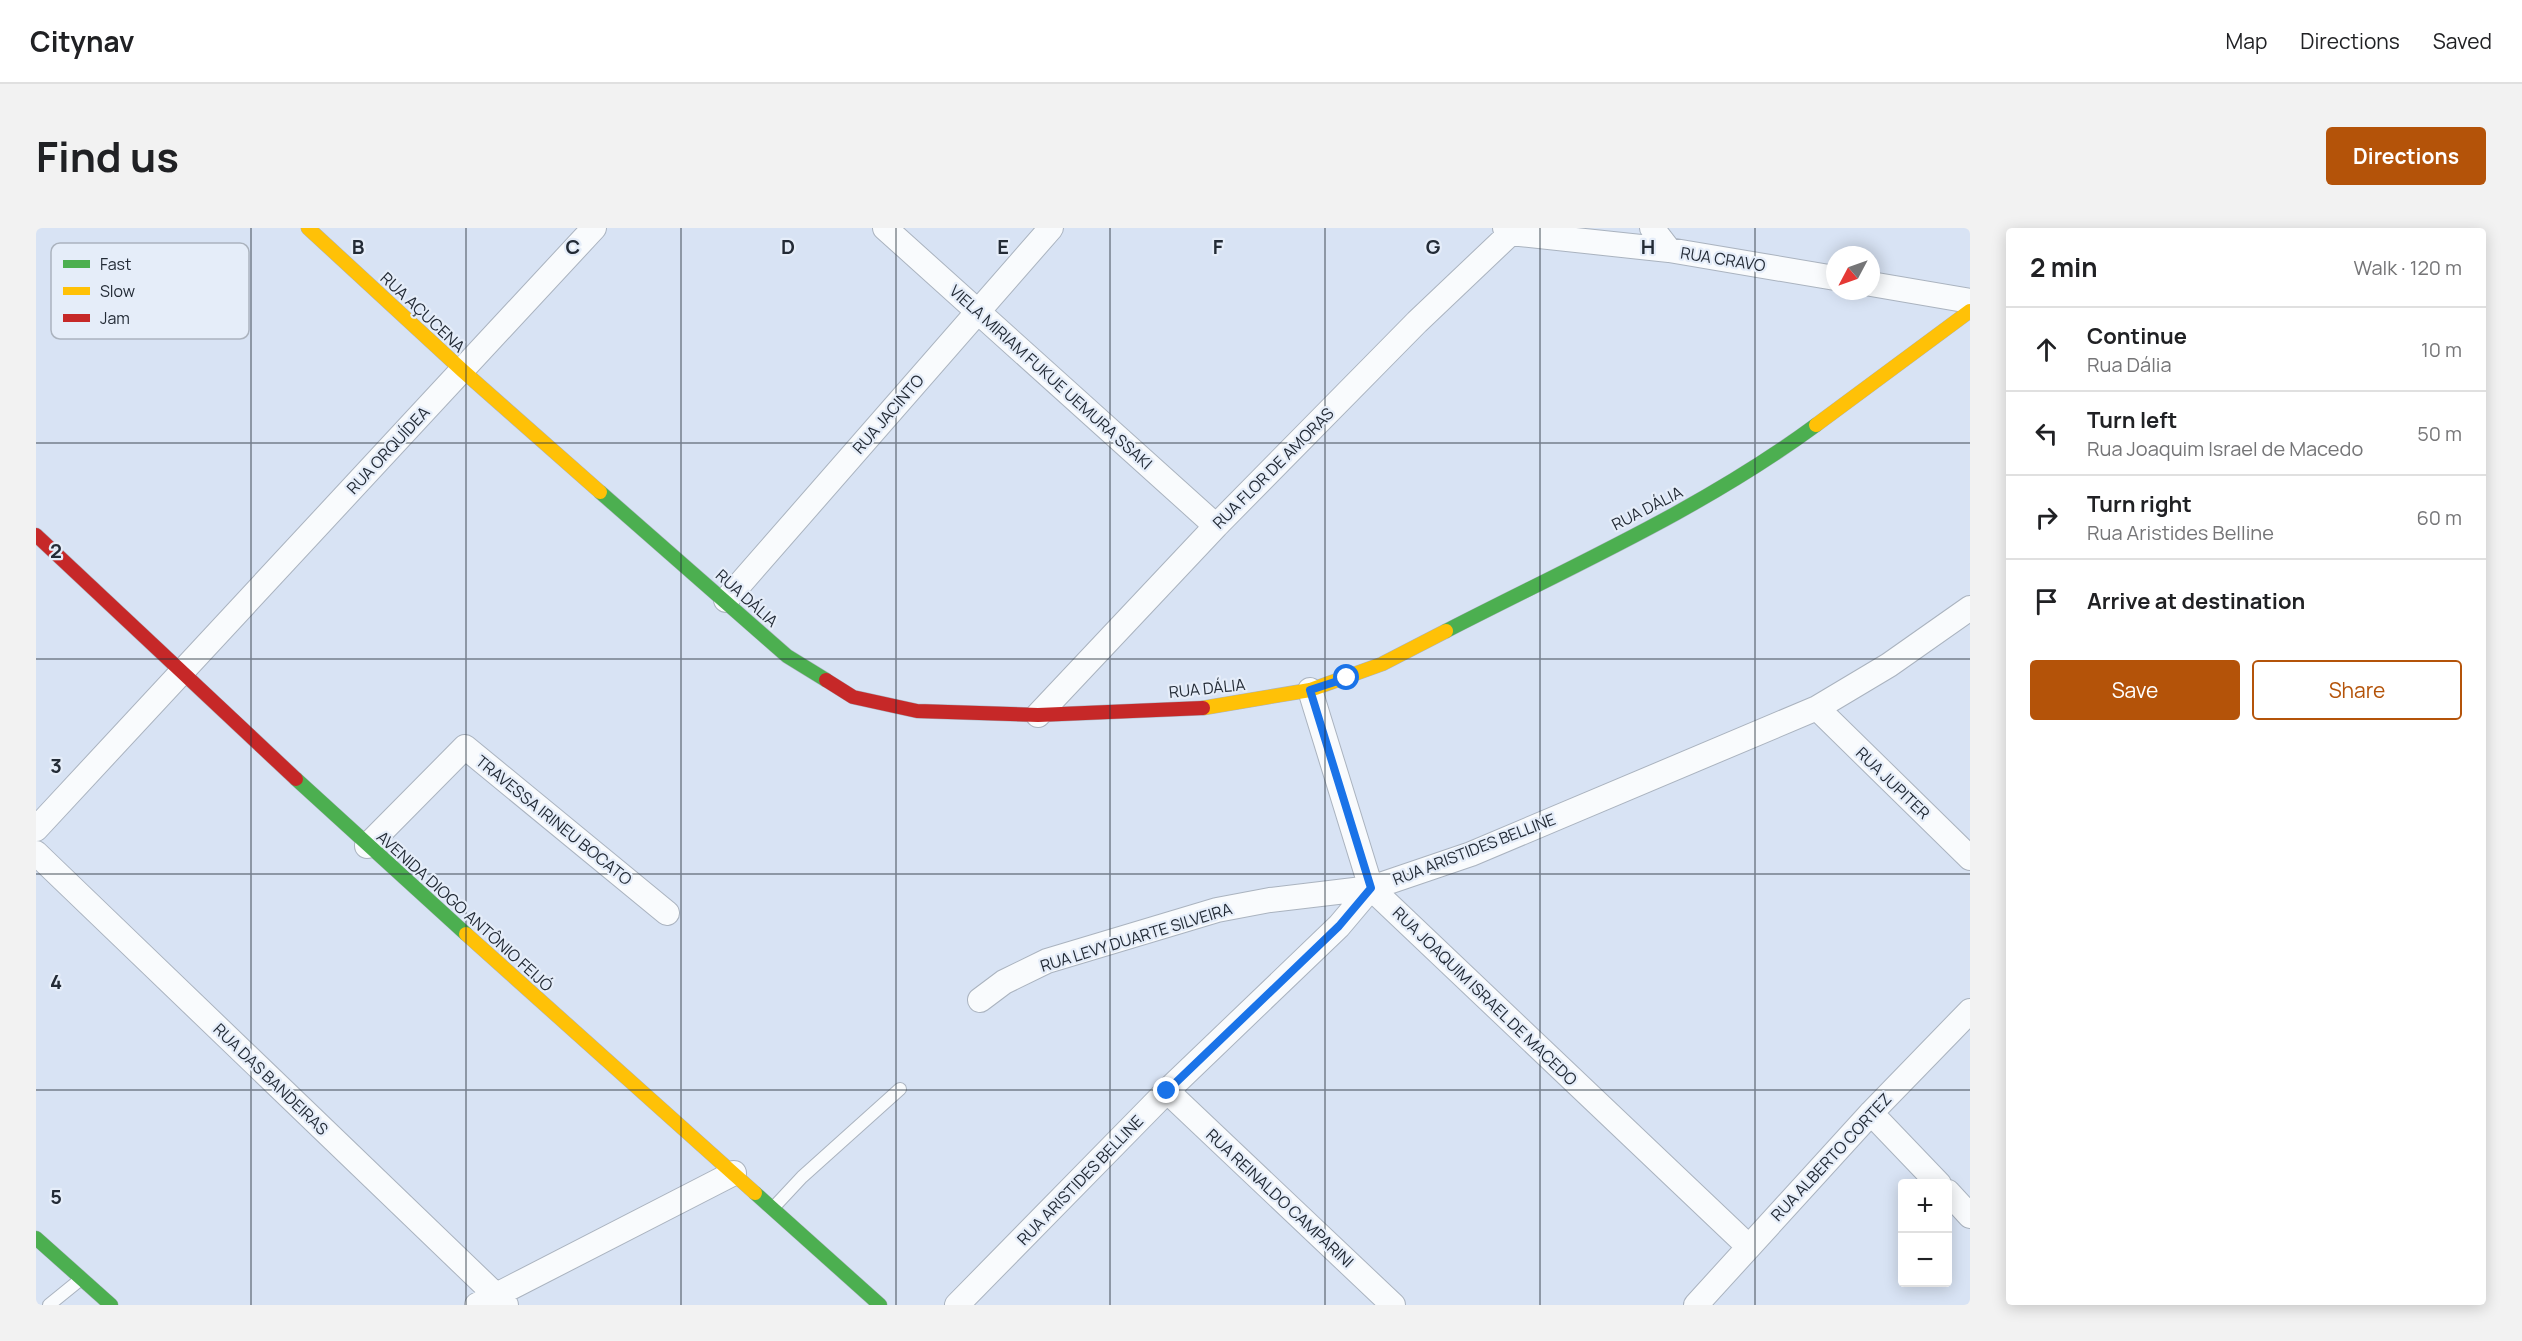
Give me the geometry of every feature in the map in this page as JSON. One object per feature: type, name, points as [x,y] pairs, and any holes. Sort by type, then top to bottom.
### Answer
[{"type":"street","name":"RUA AÇUCENA","points":[[308,228],[463,371]]},
{"type":"street","name":"RUA ORQUÍDEA","points":[[36,830],[594,228]]},
{"type":"street","name":"VIELA MIRIAM FUKUE UEMURA SSAKI","points":[[885,228],[1216,526]]},
{"type":"street","name":"RUA JACINTO","points":[[726,600],[1051,228]]},
{"type":"street","points":[[1652,228],[1669,250]]},
{"type":"street","name":"RUA CRAVO","points":[[1510,230],[1669,250],[1826,276]]},
{"type":"street","name":"RUA FLOR DE AMORAS","points":[[1038,715],[1216,526],[1510,230]]},
{"type":"street","points":[[1880,286],[1970,301]]},
{"type":"street","name":"RUA DÁLIA","points":[[463,371],[787,656],[853,697],[917,711],[1038,715],[1203,708],[1310,690],[1382,664],[1707,496],[1786,447],[1970,311]]},
{"type":"street","name":"AVENIDA DIOGO ANTÔNIO FEIJÓ","points":[[36,535],[367,846],[880,1305]]},
{"type":"street","name":"RUA ARISTIDES BELLINE","points":[[957,1305],[1167,1091],[1339,926],[1371,888],[1471,854],[1817,708],[1889,664],[1970,608]]},
{"type":"street","name":"RUA JOAQUIM ISRAEL DE MACEDO","points":[[1310,690],[1371,888],[1748,1246]]},
{"type":"street","name":"RUA JUPITER","points":[[1817,708],[1970,858]]},
{"type":"street","name":"TRAVESSA IRINEU BOCATO","points":[[367,846],[465,747],[667,913]]},
{"type":"street","name":"RUA DAS BANDEIRAS","points":[[36,853],[493,1302]]},
{"type":"street","name":"RUA LEVY DUARTE SILVEIRA","points":[[980,1000],[1004,982],[1047,961],[1217,909],[1371,888]]},
{"type":"street","name":"RUA ALBERTO CORTEZ","points":[[1696,1305],[1871,1113],[1970,1011]]},
{"type":"street","name":"RUA REINALDO CAMPARINI","points":[[1167,1091],[1393,1305]]},
{"type":"street","points":[[1871,1113],[1934,1179]]},
{"type":"street","points":[[493,1302],[734,1173]]},
{"type":"street","points":[[1952,1197],[1970,1216]]},
{"type":"street","points":[[36,1238],[111,1305]]},
{"type":"lane","points":[[772,1209],[802,1177],[900,1089]]},
{"type":"lane","points":[[49,1305],[82,1278]]},
{"type":"traffic: fast","points":[[1446,631],[1682,510],[1728,484],[1816,425]]},
{"type":"traffic: fast","points":[[600,492],[787,656],[826,680]]},
{"type":"traffic: fast","points":[[296,779],[466,934]]},
{"type":"traffic: fast","points":[[755,1193],[880,1305]]},
{"type":"traffic: fast","points":[[36,1238],[111,1305]]},
{"type":"traffic: slow","points":[[308,228],[463,371],[600,492]]},
{"type":"traffic: slow","points":[[1816,425],[1970,311]]},
{"type":"traffic: slow","points":[[1203,708],[1310,690],[1382,664],[1446,631]]},
{"type":"traffic: slow","points":[[466,934],[755,1193]]},
{"type":"traffic: jam","points":[[36,535],[296,779]]},
{"type":"traffic: jam","points":[[826,680],[853,697],[917,711],[1038,715],[1203,708]]},
{"type":"route","points":[[1167,1091],[1339,926],[1371,888],[1310,690],[1347,678]]}]
